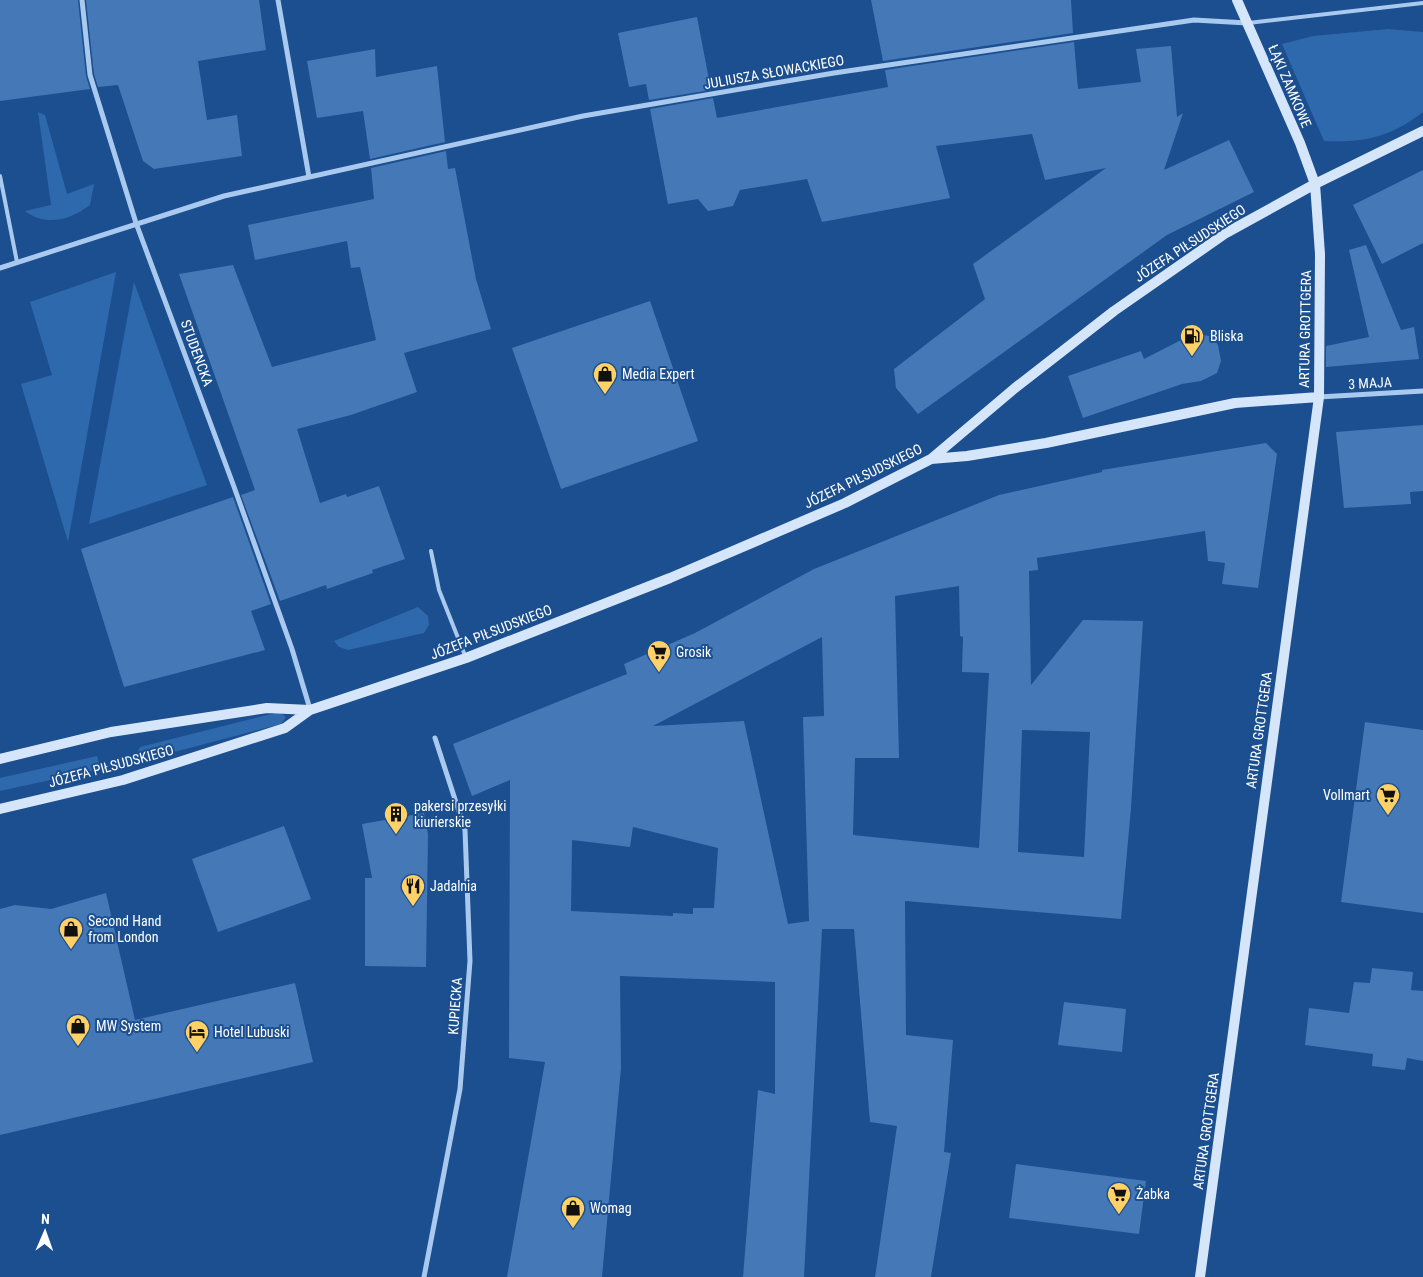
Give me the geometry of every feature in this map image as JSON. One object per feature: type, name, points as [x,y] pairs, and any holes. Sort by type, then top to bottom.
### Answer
[{"type":"street","name":"STUDENCKA","points":[[82,0],[90,75],[136,223],[292,649],[310,710]]},
{"type":"street","points":[[278,0],[309,177]]},
{"type":"street","name":"ŁĄKI ZAMKOWE","points":[[1237,0],[1300,143],[1315,184]]},
{"type":"street","name":"JULIUSZA SŁOWACKIEGO","points":[[0,268],[224,196],[583,116],[817,76],[1194,20],[1248,23]]},
{"type":"street","name":"JÓZEFA PIŁSUDSKIEGO","points":[[0,809],[123,780],[284,728],[310,710],[466,658],[670,578],[845,503],[931,459],[1015,388],[1180,263],[1226,233],[1315,184],[1423,131]]},
{"type":"street","name":"ARTURA GROTTGERA","points":[[1200,1277],[1319,397],[1320,254],[1315,184]]},
{"type":"street","name":"3 MAJA","points":[[1319,397],[1423,391]]},
{"type":"street","points":[[931,459],[967,456],[1046,443],[1235,403],[1319,397]]},
{"type":"street","name":"JÓZEFA PIŁSUDSKIEGO","points":[[0,759],[111,732],[267,708],[310,710]]},
{"type":"street","name":"KUPIECKA","points":[[424,1277],[460,1089],[470,961],[465,830],[435,738]]},
{"type":"lane","points":[[1248,23],[1423,3]]},
{"type":"lane","points":[[0,176],[17,262]]},
{"type":"lane","points":[[431,551],[440,590],[466,658]]},
{"type":"shaded area","points":[[1388,29],[1423,32],[1423,112],[1400,127],[1376,137],[1352,141],[1324,141],[1282,44],[1313,36]]},
{"type":"shaded area","points":[[38,112],[45,115],[67,194],[94,184],[90,205],[74,215],[58,220],[41,219],[25,211],[51,205]]},
{"type":"shaded area","points":[[116,272],[68,542],[21,384],[52,375],[30,302]]},
{"type":"shaded area","points":[[134,282],[207,485],[89,524]]},
{"type":"shaded area","points":[[418,607],[428,616],[429,625],[424,633],[348,650],[339,647],[334,641]]},
{"type":"shaded area","points":[[279,712],[286,717],[281,724],[140,761],[136,755],[140,747]]},
{"type":"shaded area","points":[[97,756],[101,769],[0,791],[0,778]]},
{"type":"building","points":[[0,0],[78,0],[86,76],[90,89],[0,101]]},
{"type":"building","points":[[86,0],[259,0],[266,50],[198,61],[207,120],[237,115],[242,156],[154,169],[143,161],[118,85],[98,87],[94,74]]},
{"type":"building","points":[[871,0],[1071,0],[1073,33],[883,61]]},
{"type":"building","points":[[697,17],[711,90],[649,100],[646,84],[629,87],[618,33]]},
{"type":"building","points":[[1074,42],[1078,89],[1141,82],[1136,49],[1171,46],[1177,117],[1183,113],[1164,170],[1229,140],[1254,192],[1167,235],[918,414],[896,388],[894,369],[985,299],[973,264],[1106,168],[1045,180],[1032,134],[936,146],[950,198],[822,222],[807,179],[740,190],[733,206],[708,211],[698,199],[668,204],[650,109],[713,98],[717,118],[888,87],[885,70]]},
{"type":"building","points":[[375,49],[376,77],[437,66],[445,142],[370,159],[363,111],[317,118],[307,61]]},
{"type":"building","points":[[446,151],[448,169],[455,168],[476,279],[491,329],[404,353],[417,392],[351,415],[297,429],[320,503],[346,494],[347,497],[379,486],[405,559],[372,570],[373,573],[327,589],[326,585],[280,601],[241,495],[255,490],[179,274],[233,265],[272,367],[376,340],[360,267],[351,268],[347,241],[255,260],[248,225],[374,199],[371,168]]},
{"type":"building","points":[[1423,170],[1423,243],[1382,264],[1353,205]]},
{"type":"building","points":[[1366,245],[1401,330],[1414,327],[1419,359],[1326,367],[1326,346],[1369,337],[1349,250]]},
{"type":"building","name":"Media Expert","points":[[650,301],[698,441],[561,489],[512,348]]},
{"type":"building","points":[[1200,335],[1211,336],[1218,345],[1221,361],[1217,373],[1201,381],[1182,384],[1083,418],[1068,376],[1141,351],[1144,359],[1179,341]]},
{"type":"building","points":[[1423,425],[1423,491],[1410,492],[1411,504],[1344,508],[1336,432]]},
{"type":"building","points":[[1266,443],[1277,454],[1258,588],[1222,584],[1225,563],[1208,561],[1205,531],[1037,558],[1038,570],[1029,571],[1031,685],[1083,620],[1143,621],[1131,808],[1121,919],[905,901],[906,1035],[953,1040],[944,1152],[951,1153],[931,1277],[875,1277],[897,1126],[870,1122],[854,929],[822,929],[804,1277],[743,1277],[758,1090],[775,1094],[775,982],[620,976],[621,1068],[602,1277],[507,1277],[545,1062],[509,1058],[510,780],[472,796],[453,744],[627,674],[624,664],[695,633],[814,569],[999,495],[1102,472],[1102,470]],"holes":[[[959,586],[960,636],[963,637],[962,672],[989,673],[979,848],[853,835],[855,758],[899,758],[895,596]],[[822,637],[824,716],[803,717],[809,921],[788,924],[744,721],[653,726]],[[1022,730],[1090,732],[1084,857],[1018,852]],[[633,827],[718,848],[714,908],[693,908],[693,914],[673,913],[673,916],[571,911],[572,840],[630,847]]]},
{"type":"building","points":[[233,497],[271,604],[251,611],[265,650],[124,687],[81,549]]},
{"type":"building","name":"Vollmart","points":[[1365,722],[1423,730],[1423,913],[1341,902]]},
{"type":"building","points":[[424,813],[428,834],[426,967],[365,966],[365,878],[372,878],[362,824]]},
{"type":"building","points":[[284,826],[311,899],[218,932],[192,859]]},
{"type":"building","points":[[106,893],[135,1020],[295,983],[313,1062],[0,1135],[0,909],[15,905],[51,909]]},
{"type":"building","points":[[1372,968],[1413,972],[1411,990],[1423,991],[1423,1061],[1407,1058],[1405,1070],[1372,1066],[1373,1054],[1305,1045],[1309,1008],[1349,1013],[1354,982],[1370,983]]},
{"type":"building","points":[[1064,1002],[1126,1009],[1122,1052],[1058,1045]]},
{"type":"building","points":[[1016,1164],[1146,1181],[1139,1234],[1009,1218]]},
{"type":"place","name":"Bliska","points":[[1192,357]]},
{"type":"place","name":"Media Expert","points":[[605,395]]},
{"type":"place","name":"Grosik","points":[[659,673]]},
{"type":"place","name":"Vollmart","points":[[1388,816]]},
{"type":"place","name":"pakersi przesyłki kiurierskie","points":[[396,835]]},
{"type":"place","name":"Jadalnia","points":[[413,907]]},
{"type":"place","name":"Second Hand from London","points":[[71,950]]},
{"type":"place","name":"MW System","points":[[78,1047]]},
{"type":"place","name":"Hotel Lubuski","points":[[197,1053]]},
{"type":"place","name":"Żabka","points":[[1119,1215]]},
{"type":"place","name":"Womag","points":[[573,1229]]}]
